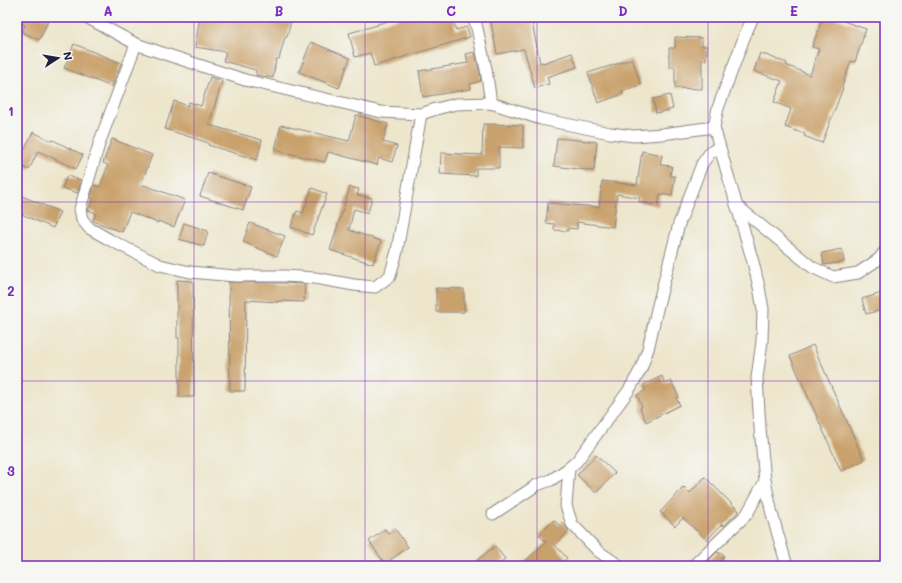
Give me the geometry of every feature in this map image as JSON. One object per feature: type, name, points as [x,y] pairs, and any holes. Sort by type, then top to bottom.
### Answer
[{"type":"street","points":[[86,17],[136,44],[245,80],[381,112],[421,114],[456,104],[491,103],[541,119],[610,133],[634,136],[714,127]]},
{"type":"street","points":[[473,17],[476,24],[486,69],[491,103]]},
{"type":"street","points":[[753,17],[718,108],[714,127],[753,262],[763,309],[762,341],[757,378],[760,428],[765,481],[772,514],[787,566]]},
{"type":"street","points":[[136,44],[100,141],[80,209],[82,219],[88,228],[160,265],[190,272],[235,276],[284,276],[316,278],[375,287],[390,276],[397,250],[421,114]]},
{"type":"street","points":[[493,514],[537,485],[551,480],[577,461],[629,390],[641,369],[648,349],[679,224],[702,164],[709,154],[719,146]]},
{"type":"street","points":[[736,205],[812,267],[833,277],[858,273],[879,259],[885,251]]},
{"type":"street","points":[[569,468],[566,506],[572,524],[598,551],[620,566]]},
{"type":"street","points":[[691,566],[695,564],[746,514],[765,481]]},
{"type":"building","points":[[17,17],[50,17],[39,40],[22,32],[25,25],[17,22]]},
{"type":"building","points":[[200,17],[292,17],[279,59],[276,59],[273,78],[256,75],[256,70],[223,61],[226,52],[195,47]]},
{"type":"building","points":[[405,17],[452,17],[456,30],[467,27],[470,37],[374,66],[370,53],[355,57],[349,33]]},
{"type":"building","points":[[490,17],[531,17],[540,63],[572,53],[577,67],[547,77],[549,84],[535,88],[524,49],[497,54]]},
{"type":"building","points":[[823,17],[832,17],[866,29],[855,62],[851,61],[842,87],[843,88],[822,143],[804,136],[805,134],[785,127],[791,109],[774,102],[782,81],[754,71],[760,53],[787,63],[786,65],[810,75],[819,49],[812,47]]},
{"type":"building","points":[[675,37],[702,38],[702,46],[707,46],[706,60],[702,59],[702,89],[675,88],[675,67],[669,67],[669,48],[675,48]]},
{"type":"building","points":[[311,42],[350,58],[339,88],[299,72]]},
{"type":"building","points":[[74,44],[121,63],[112,87],[64,68]]},
{"type":"building","points":[[475,52],[481,81],[470,84],[471,89],[423,97],[419,71],[468,63],[466,54]]},
{"type":"building","points":[[632,59],[641,85],[622,91],[623,94],[598,103],[588,73]]},
{"type":"building","points":[[210,77],[222,81],[209,125],[262,140],[257,160],[208,145],[209,143],[165,129],[174,101],[188,106],[189,102],[201,106]]},
{"type":"building","points":[[670,95],[673,109],[656,113],[653,99]]},
{"type":"building","points":[[356,115],[388,124],[383,142],[397,146],[392,162],[379,158],[377,165],[328,152],[325,162],[275,150],[281,125],[349,141]]},
{"type":"building","points":[[483,124],[523,125],[523,148],[499,147],[499,168],[476,168],[476,176],[440,174],[441,153],[482,155]]},
{"type":"building","points":[[33,132],[83,155],[76,169],[38,151],[29,170],[17,164]]},
{"type":"building","points":[[557,138],[597,142],[594,171],[554,166]]},
{"type":"building","points":[[112,139],[152,155],[141,184],[185,200],[174,227],[158,221],[158,223],[130,212],[122,232],[93,221],[96,213],[88,210],[93,198],[91,197],[94,185],[100,187],[108,165],[103,163]]},
{"type":"building","points":[[642,151],[662,155],[660,165],[672,166],[670,176],[675,176],[672,196],[660,194],[658,206],[639,202],[640,198],[617,194],[613,227],[577,222],[577,229],[568,228],[568,231],[554,230],[554,224],[546,223],[548,203],[599,207],[602,181],[637,185]]},
{"type":"building","points":[[208,173],[251,187],[243,210],[200,196]]},
{"type":"building","points":[[67,176],[81,180],[78,193],[62,188]]},
{"type":"building","points":[[350,187],[359,189],[357,195],[372,198],[368,213],[354,209],[349,230],[381,241],[373,264],[330,250]]},
{"type":"building","points":[[312,188],[327,194],[312,235],[291,227],[297,211],[303,213]]},
{"type":"building","points":[[22,196],[60,212],[53,228],[17,212],[17,207]]},
{"type":"building","points":[[184,223],[208,231],[204,246],[179,239]]},
{"type":"building","points":[[250,223],[285,236],[277,256],[243,242]]},
{"type":"building","points":[[842,249],[844,262],[824,265],[822,253]]},
{"type":"building","points":[[177,280],[193,281],[194,397],[179,397]]},
{"type":"building","points":[[229,282],[305,284],[304,302],[246,300],[245,391],[230,391]]},
{"type":"building","points":[[436,288],[464,289],[464,312],[436,312]]},
{"type":"building","points":[[885,292],[885,309],[866,314],[862,299]]},
{"type":"building","points":[[813,345],[864,460],[841,471],[790,356]]},
{"type":"building","points":[[662,376],[665,384],[671,381],[679,397],[676,398],[680,405],[646,422],[640,408],[642,407],[637,395],[646,390],[643,385]]},
{"type":"building","points":[[596,455],[615,473],[596,493],[577,475]]},
{"type":"building","points":[[705,477],[739,511],[724,526],[722,524],[707,540],[683,518],[675,526],[660,512],[684,487],[690,493]]},
{"type":"building","points":[[554,520],[559,525],[562,522],[569,531],[555,545],[567,558],[558,566],[520,566],[546,542],[539,535]]},
{"type":"building","points":[[385,529],[389,534],[395,529],[408,547],[385,564],[369,541]]},
{"type":"building","points":[[495,546],[505,559],[497,566],[470,566]]},
{"type":"building","points":[[717,552],[724,555],[720,566],[705,566],[706,563]]}]
